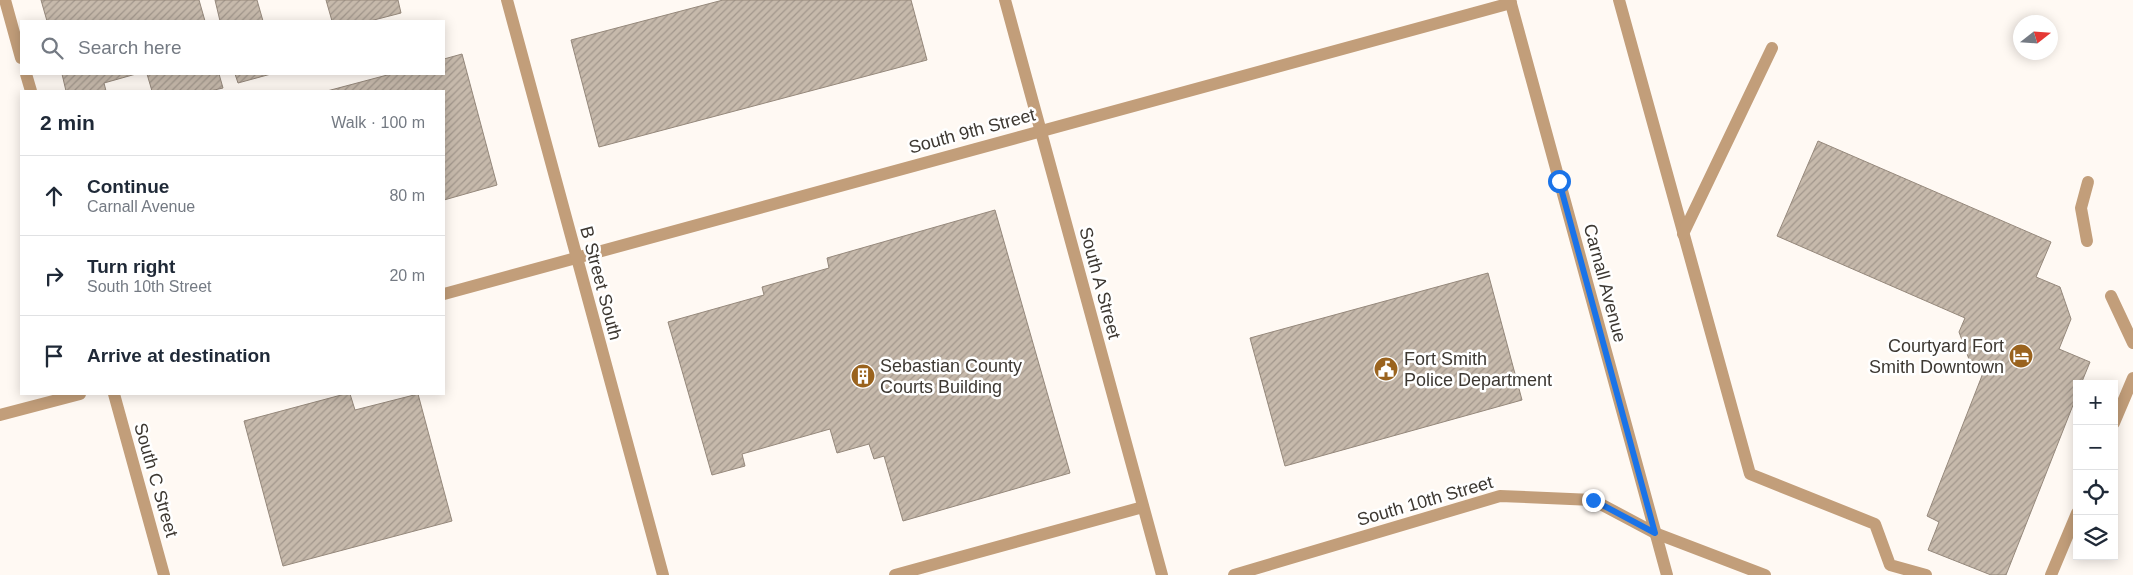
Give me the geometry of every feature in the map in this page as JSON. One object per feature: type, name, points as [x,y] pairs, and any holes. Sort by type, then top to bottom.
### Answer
[{"type":"street","points":[[5,0],[20,54]]},
{"type":"street","name":"B Street South","points":[[507,0],[663,575]]},
{"type":"street","name":"South A Street","points":[[1005,0],[1162,575]]},
{"type":"street","points":[[1619,0],[1750,474],[1876,524],[1890,564],[1926,575]]},
{"type":"street","name":"South 9th Street","points":[[445,294],[1510,2]]},
{"type":"street","name":"Carnall Avenue","points":[[1510,2],[1666,575]]},
{"type":"street","points":[[1683,234],[1772,48]]},
{"type":"street","points":[[26,75],[31,90]]},
{"type":"street","points":[[2087,241],[2081,208],[2088,182]]},
{"type":"street","points":[[2111,296],[2133,343]]},
{"type":"street","points":[[2118,414],[2133,378]]},
{"type":"street","points":[[0,415],[76,395]]},
{"type":"street","name":"South C Street","points":[[114,395],[164,575]]},
{"type":"street","name":"South 10th Street","points":[[1234,575],[1500,496],[1593,500],[1655,533],[1765,575]]},
{"type":"street","points":[[895,575],[1143,507]]},
{"type":"street","points":[[2051,575],[2076,515]]},
{"type":"building","points":[[41,0],[199,0],[205,20],[47,20]]},
{"type":"building","points":[[215,0],[257,0],[263,20],[220,20]]},
{"type":"building","points":[[326,0],[398,0],[401,13],[374,20],[332,20]]},
{"type":"building","points":[[723,0],[911,0],[927,60],[599,147],[571,40]]},
{"type":"building","points":[[462,54],[497,185],[445,200],[445,90],[331,90],[387,75],[445,75],[445,59]]},
{"type":"building","points":[[62,75],[132,75],[104,83],[106,90],[66,90]]},
{"type":"building","points":[[147,75],[219,75],[223,88],[214,90],[152,90]]},
{"type":"building","points":[[235,75],[267,75],[238,83]]},
{"type":"building","name":"Courtyard Fort Smith Downtown","points":[[1818,141],[2051,242],[2036,277],[2060,287],[2071,319],[2059,349],[2090,362],[2083,380],[2073,380],[2073,405],[2006,575],[1991,575],[1928,550],[1939,522],[1927,516],[1985,368],[1970,362],[1959,332],[1965,318],[1777,236]]},
{"type":"building","name":"Sebastian County Courts Building","points":[[995,210],[1070,473],[903,521],[884,456],[874,459],[869,444],[837,453],[830,429],[742,454],[745,466],[712,475],[668,322],[764,295],[762,287],[829,268],[827,258]]},
{"type":"building","name":"Fort Smith Police Department","points":[[1488,273],[1522,400],[1285,466],[1250,338]]},
{"type":"building","points":[[341,395],[350,395],[355,410],[418,395],[452,521],[283,566],[244,421]]},
{"type":"place","name":"Courtyard Fort Smith Downtown","points":[[2021,356]]},
{"type":"place","name":"Fort Smith Police Department","points":[[1386,369]]},
{"type":"place","name":"Sebastian County Courts Building","points":[[863,376]]},
{"type":"route","points":[[1559,181],[1655,533],[1593,500]]}]
